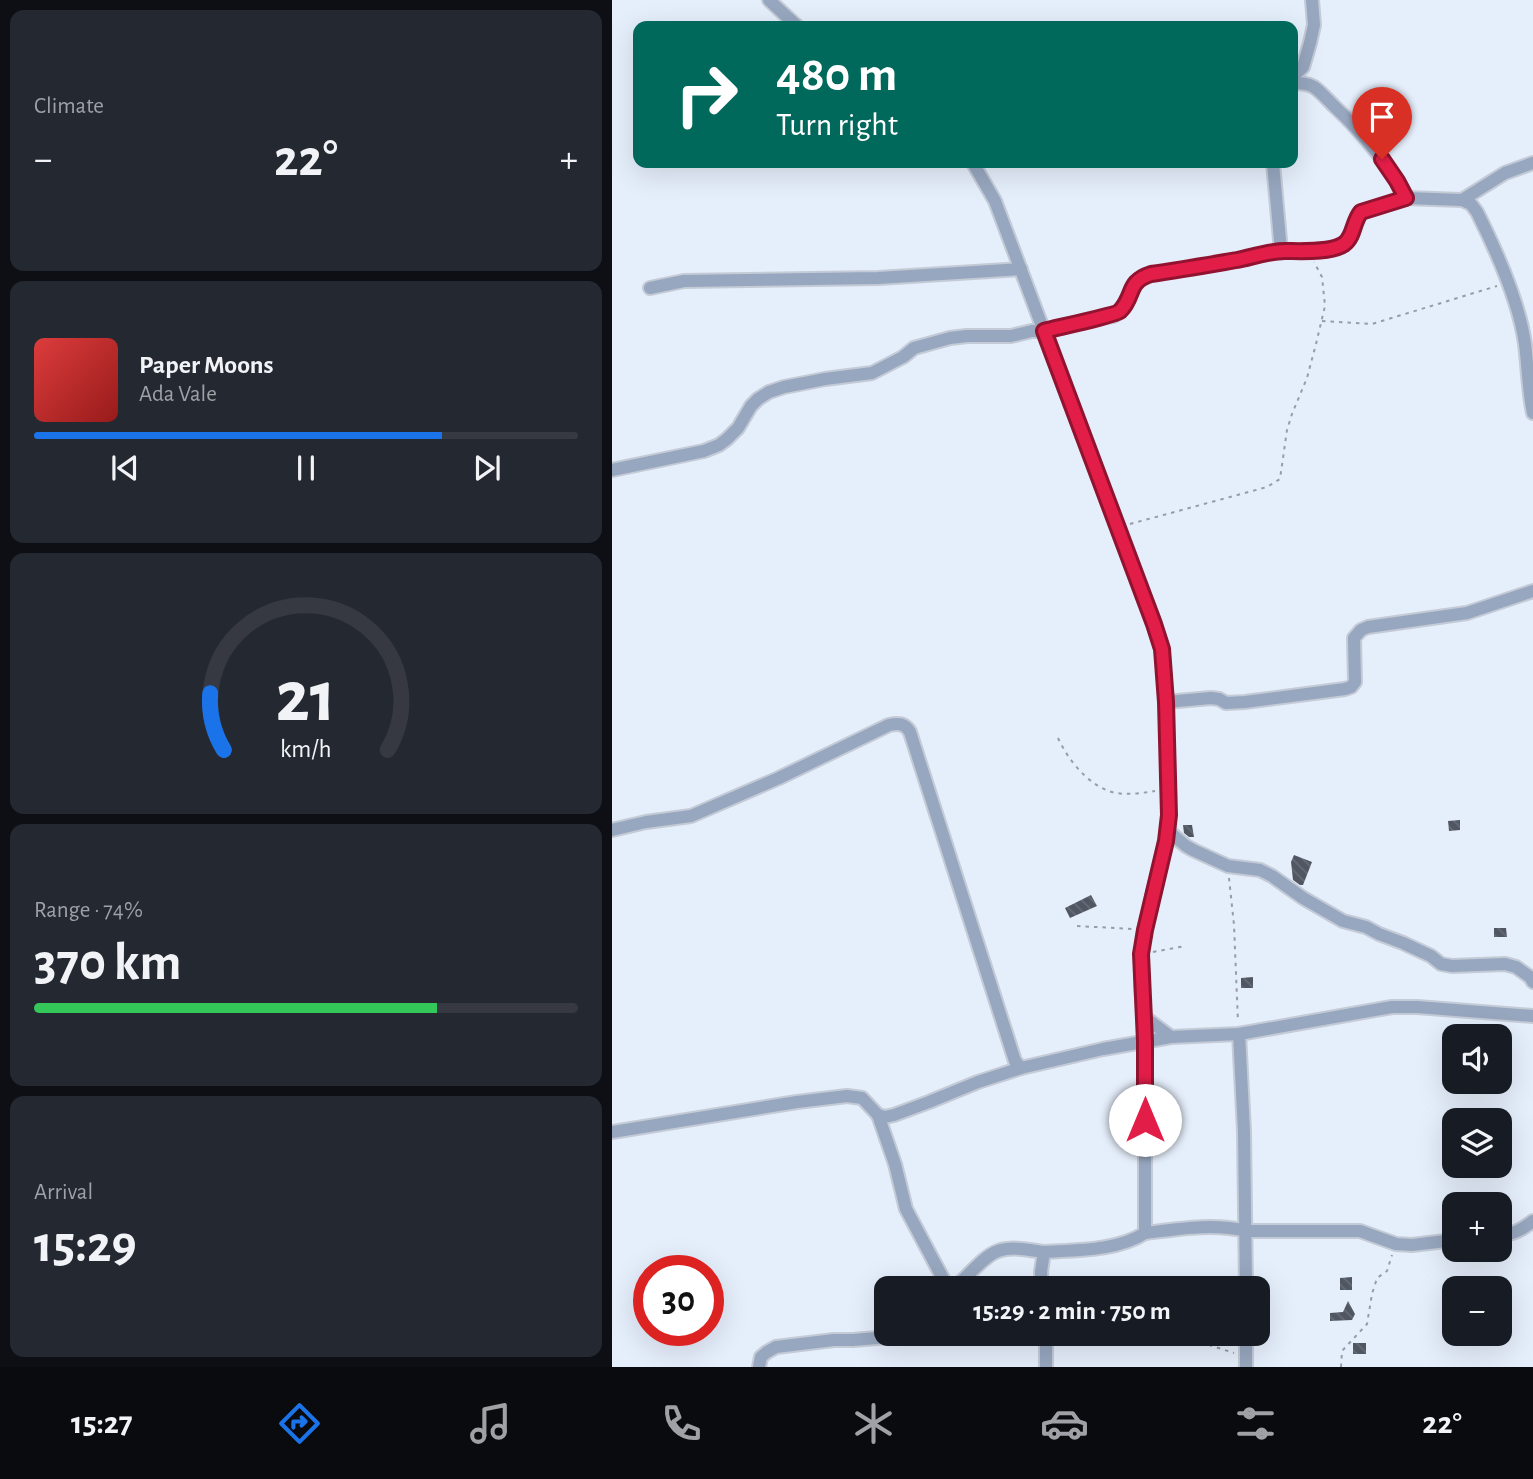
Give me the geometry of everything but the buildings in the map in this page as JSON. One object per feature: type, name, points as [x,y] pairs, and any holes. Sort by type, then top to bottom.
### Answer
[{"type":"street","points":[[769,0],[792,21]]},
{"type":"street","points":[[1298,72],[1303,67],[1314,25],[1312,0]]},
{"type":"street","points":[[1298,83],[1315,88],[1339,111],[1382,159],[1406,198]]},
{"type":"street","points":[[1462,200],[1505,173],[1532,163]]},
{"type":"street","points":[[976,168],[995,201],[1162,649],[1166,702],[1168,831],[1141,954],[1145,1041],[1145,1233]]},
{"type":"street","points":[[1274,168],[1281,251]]},
{"type":"street","points":[[612,470],[704,451],[719,445],[738,428],[758,399],[784,387],[872,373],[903,357],[914,348],[950,338],[1011,336],[1113,316],[1120,312],[1134,284],[1151,274],[1281,251],[1308,252],[1339,247],[1350,238],[1357,216],[1361,212],[1406,198],[1462,200],[1471,204],[1476,212],[1508,283],[1524,341],[1532,413]]},
{"type":"street","points":[[650,288],[684,281],[879,278],[1021,269]]},
{"type":"street","points":[[1166,702],[1211,698],[1229,703],[1245,702],[1345,689],[1355,682],[1354,638],[1361,630],[1467,613],[1532,591]]},
{"type":"street","points":[[612,830],[691,816],[779,778],[889,725],[907,726],[1015,1061],[1021,1068]]},
{"type":"street","points":[[1168,831],[1186,846],[1228,866],[1260,870],[1343,921],[1366,927],[1431,956],[1446,966],[1505,964],[1516,967],[1530,977],[1532,982]]},
{"type":"street","points":[[878,1115],[894,1115],[1021,1068],[1171,1037],[1238,1034],[1392,1007],[1532,1016]]},
{"type":"street","points":[[1143,1016],[1171,1037]]},
{"type":"street","points":[[1238,1034],[1244,1131],[1246,1276]]},
{"type":"street","points":[[612,1132],[797,1102],[847,1096],[862,1098],[878,1115],[895,1164],[906,1209],[942,1276]]},
{"type":"street","points":[[1512,1234],[1532,1222]]},
{"type":"street","points":[[967,1276],[997,1251],[1019,1249],[1044,1252],[1112,1246],[1135,1240],[1145,1233],[1217,1227],[1247,1231],[1360,1231],[1396,1244],[1442,1241]]},
{"type":"street","points":[[1042,1276],[1044,1252]]},
{"type":"street","points":[[759,1367],[761,1357],[776,1347],[874,1338]]},
{"type":"street","points":[[1046,1367],[1047,1346]]},
{"type":"path","points":[[1118,527],[1267,487],[1280,478],[1287,430],[1307,378],[1325,306],[1322,277],[1308,252]]},
{"type":"path","points":[[1321,321],[1372,324],[1508,283]]},
{"type":"path","points":[[1058,738],[1066,756],[1082,773],[1114,793],[1168,792]]},
{"type":"path","points":[[1228,866],[1234,925],[1238,1034]]},
{"type":"path","points":[[1077,926],[1145,930]]},
{"type":"path","points":[[1141,954],[1185,946]]},
{"type":"path","points":[[1341,1367],[1342,1351],[1367,1324],[1377,1278],[1387,1271],[1396,1244]]},
{"type":"path","points":[[1205,1346],[1245,1362]]},
{"type":"route","points":[[1145,1120],[1141,954],[1166,841],[1169,815],[1162,649],[1044,331],[1113,316],[1120,312],[1134,284],[1151,274],[1281,251],[1308,252],[1339,247],[1350,238],[1357,216],[1361,212],[1406,198],[1382,159]]}]
